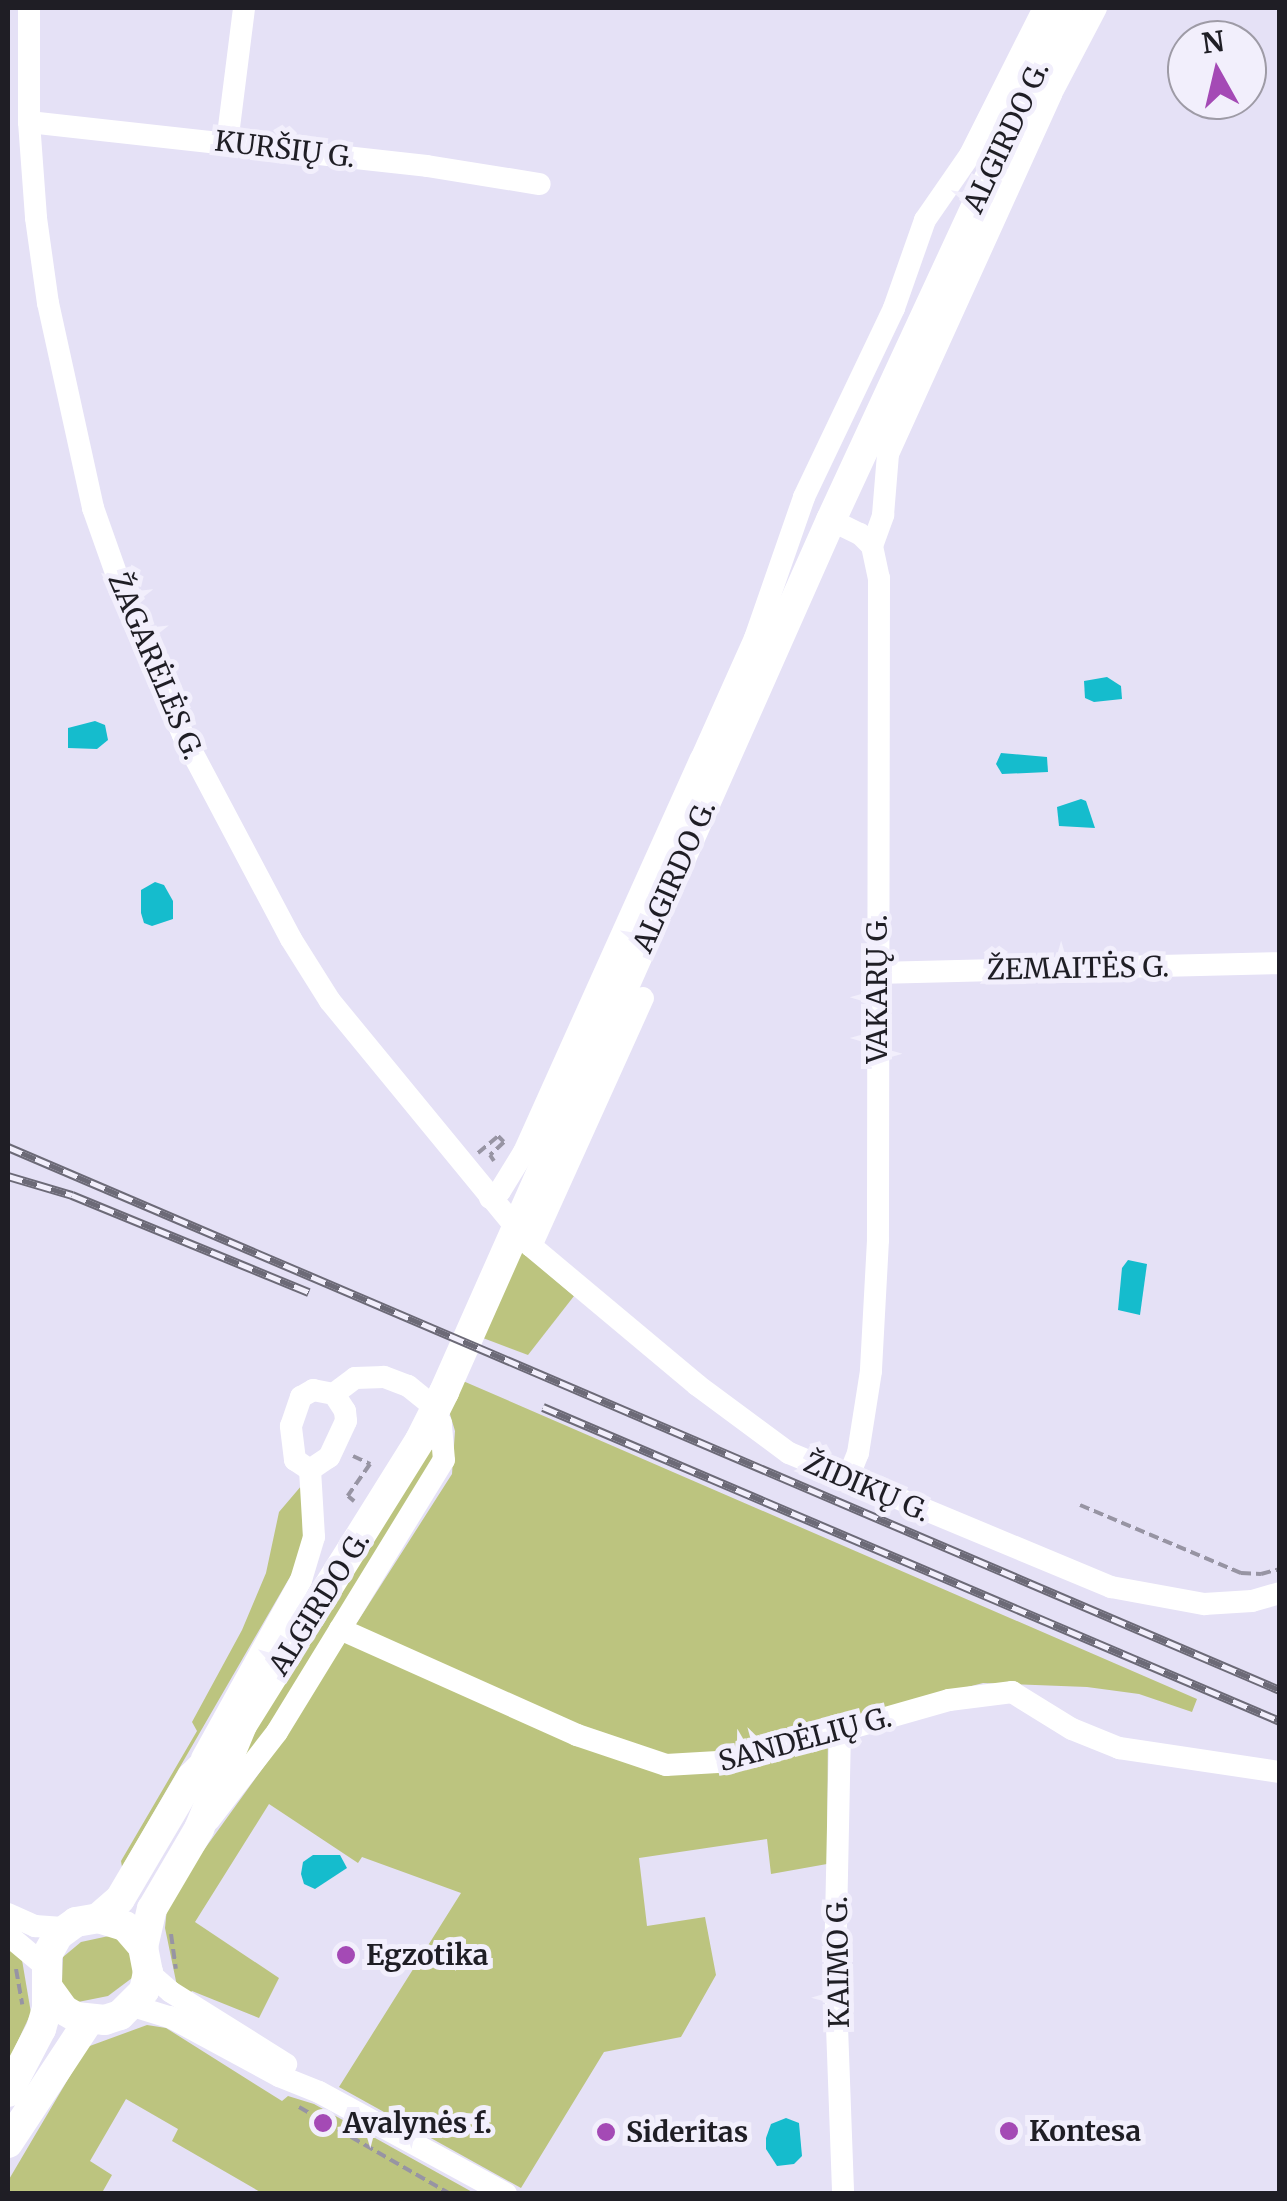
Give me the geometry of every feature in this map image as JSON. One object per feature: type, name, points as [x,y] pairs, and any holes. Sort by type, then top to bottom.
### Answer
[{"type":"main road","name":"ALGIRDO G.","points":[[133,2006],[144,1990],[152,1909],[200,1830],[249,1715],[420,1440],[831,520],[1068,8]]},
{"type":"main road","name":"ALGIRDO G.","points":[[98,1918],[120,1899],[192,1777],[249,1715]]},
{"type":"main road","points":[[8,2092],[41,2029],[52,1945],[66,1928],[98,1918],[125,1926],[146,1959]]},
{"type":"main road","points":[[47,1977],[64,2010],[89,2020],[120,2016],[133,2006]]},
{"type":"main road","points":[[8,2143],[89,2020]]},
{"type":"street","name":"ŽAGARĖLĖS G.","points":[[30,8],[29,122],[48,303],[93,508],[133,621],[182,735],[290,939],[330,1001],[525,1239]]},
{"type":"street","points":[[226,143],[244,8]]},
{"type":"street","points":[[490,1198],[500,1191],[524,1152],[755,638],[804,497],[894,308],[926,220],[970,155],[1044,8]]},
{"type":"street","name":"ALGIRDO G.","points":[[872,546],[883,515],[888,454],[1051,94],[1096,8]]},
{"type":"street","name":"KURŠIŲ G.","points":[[29,122],[540,184]]},
{"type":"street","points":[[831,520],[860,534],[872,546]]},
{"type":"street","name":"VAKARŲ G.","points":[[848,1478],[862,1434],[876,1309],[880,595],[872,546]]},
{"type":"street","name":"ŽEMAITĖS G.","points":[[876,973],[1280,963]]},
{"type":"street","points":[[525,1239],[643,998]]},
{"type":"street","name":"ŽIDIKŲ G.","points":[[525,1239],[697,1385],[774,1442],[848,1478],[1129,1592],[1204,1604],[1252,1601],[1280,1593]]},
{"type":"street","points":[[200,1830],[235,1791],[277,1732],[444,1460],[440,1423],[428,1402],[408,1386],[384,1378],[355,1378],[334,1394]]},
{"type":"street","points":[[313,1390],[334,1394],[346,1411],[344,1431],[329,1457],[310,1470],[297,1464],[292,1449],[295,1407],[301,1397],[313,1390]]},
{"type":"street","points":[[192,1777],[301,1580],[314,1537],[310,1470]]},
{"type":"street","name":"SANDĖLIŲ G.","points":[[340,1629],[577,1735],[666,1765],[736,1761],[950,1700],[1012,1692],[1072,1730],[1119,1748],[1280,1772]]},
{"type":"street","name":"KAIMO G.","points":[[840,1732],[835,1972],[844,2194]]},
{"type":"street","points":[[8,1914],[35,1926],[66,1928]]},
{"type":"street","points":[[10,1946],[47,1977]]},
{"type":"street","points":[[146,1959],[171,1992],[285,2063],[320,2092]]},
{"type":"street","points":[[133,2006],[170,2017],[279,2076],[320,2092],[506,2194]]},
{"type":"path","points":[[475,1155],[498,1136],[504,1142],[490,1154]]},
{"type":"path","points":[[1080,1505],[1240,1573],[1261,1574],[1280,1569]]},
{"type":"path","points":[[10,1946],[24,2014]]},
{"type":"path","points":[[284,2098],[450,2194]]},
{"type":"green space","points":[[521,1251],[574,1296],[528,1355],[483,1338]]},
{"type":"green space","points":[[463,1381],[1197,1699],[1192,1712],[1139,1694],[1087,1687],[983,1683],[828,1723],[827,1864],[771,1874],[767,1839],[639,1858],[647,1926],[705,1917],[716,1975],[681,2037],[604,2052],[521,2188],[339,2087],[461,1893],[362,1857],[358,1863],[269,1804],[195,1922],[279,1978],[259,2018],[192,1991],[187,1996],[177,1986],[165,1928],[167,1908],[193,1865],[273,1754],[452,1474],[455,1431],[449,1411]]},
{"type":"green space","points":[[434,1438],[436,1453],[266,1733],[228,1780],[257,1726]]},
{"type":"green space","points":[[302,1485],[303,1539],[294,1570],[122,1867],[121,1861],[197,1731],[192,1722],[242,1630],[266,1573],[279,1512]]},
{"type":"green space","points":[[118,1934],[136,1957],[132,1978],[108,1996],[78,2002],[71,1998],[62,1983],[63,1957],[81,1942]]},
{"type":"green space","points":[[8,1943],[22,1960],[31,2013],[8,2062]]},
{"type":"green space","points":[[147,2025],[166,2028],[282,2101],[288,2096],[314,2104],[474,2193],[262,2193],[172,2141],[178,2129],[126,2099],[90,2161],[112,2175],[103,2191],[106,2193],[8,2194],[8,2181],[87,2047]]},
{"type":"water","points":[[1107,677],[1121,686],[1122,699],[1094,702],[1085,698],[1084,681]]},
{"type":"water","points":[[95,721],[105,725],[108,740],[97,749],[68,748],[68,728]]},
{"type":"water","points":[[1001,753],[1047,757],[1048,772],[1002,774],[996,764]]},
{"type":"water","points":[[1086,801],[1095,828],[1059,826],[1057,807]]},
{"type":"water","points":[[155,882],[164,885],[173,901],[173,919],[152,926],[144,923],[141,890]]},
{"type":"water","points":[[1128,1260],[1147,1264],[1140,1315],[1118,1310],[1122,1268]]},
{"type":"water","points":[[313,1855],[340,1855],[347,1868],[315,1889],[304,1884],[301,1874],[303,1862]]},
{"type":"water","points":[[786,2118],[799,2123],[802,2156],[794,2164],[777,2166],[766,2149],[766,2138],[771,2124]]},
{"type":"railway","points":[[8,1147],[1280,1690]]},
{"type":"railway","points":[[8,1176],[72,1195],[309,1292]]},
{"type":"railway","points":[[543,1407],[1280,1721]]},
{"type":"place","name":"Egzotika","points":[[346,1955]]},
{"type":"place","name":"Avalynės f.","points":[[323,2123]]},
{"type":"place","name":"Kontesa","points":[[1009,2131]]},
{"type":"place","name":"Sideritas","points":[[606,2132]]}]
